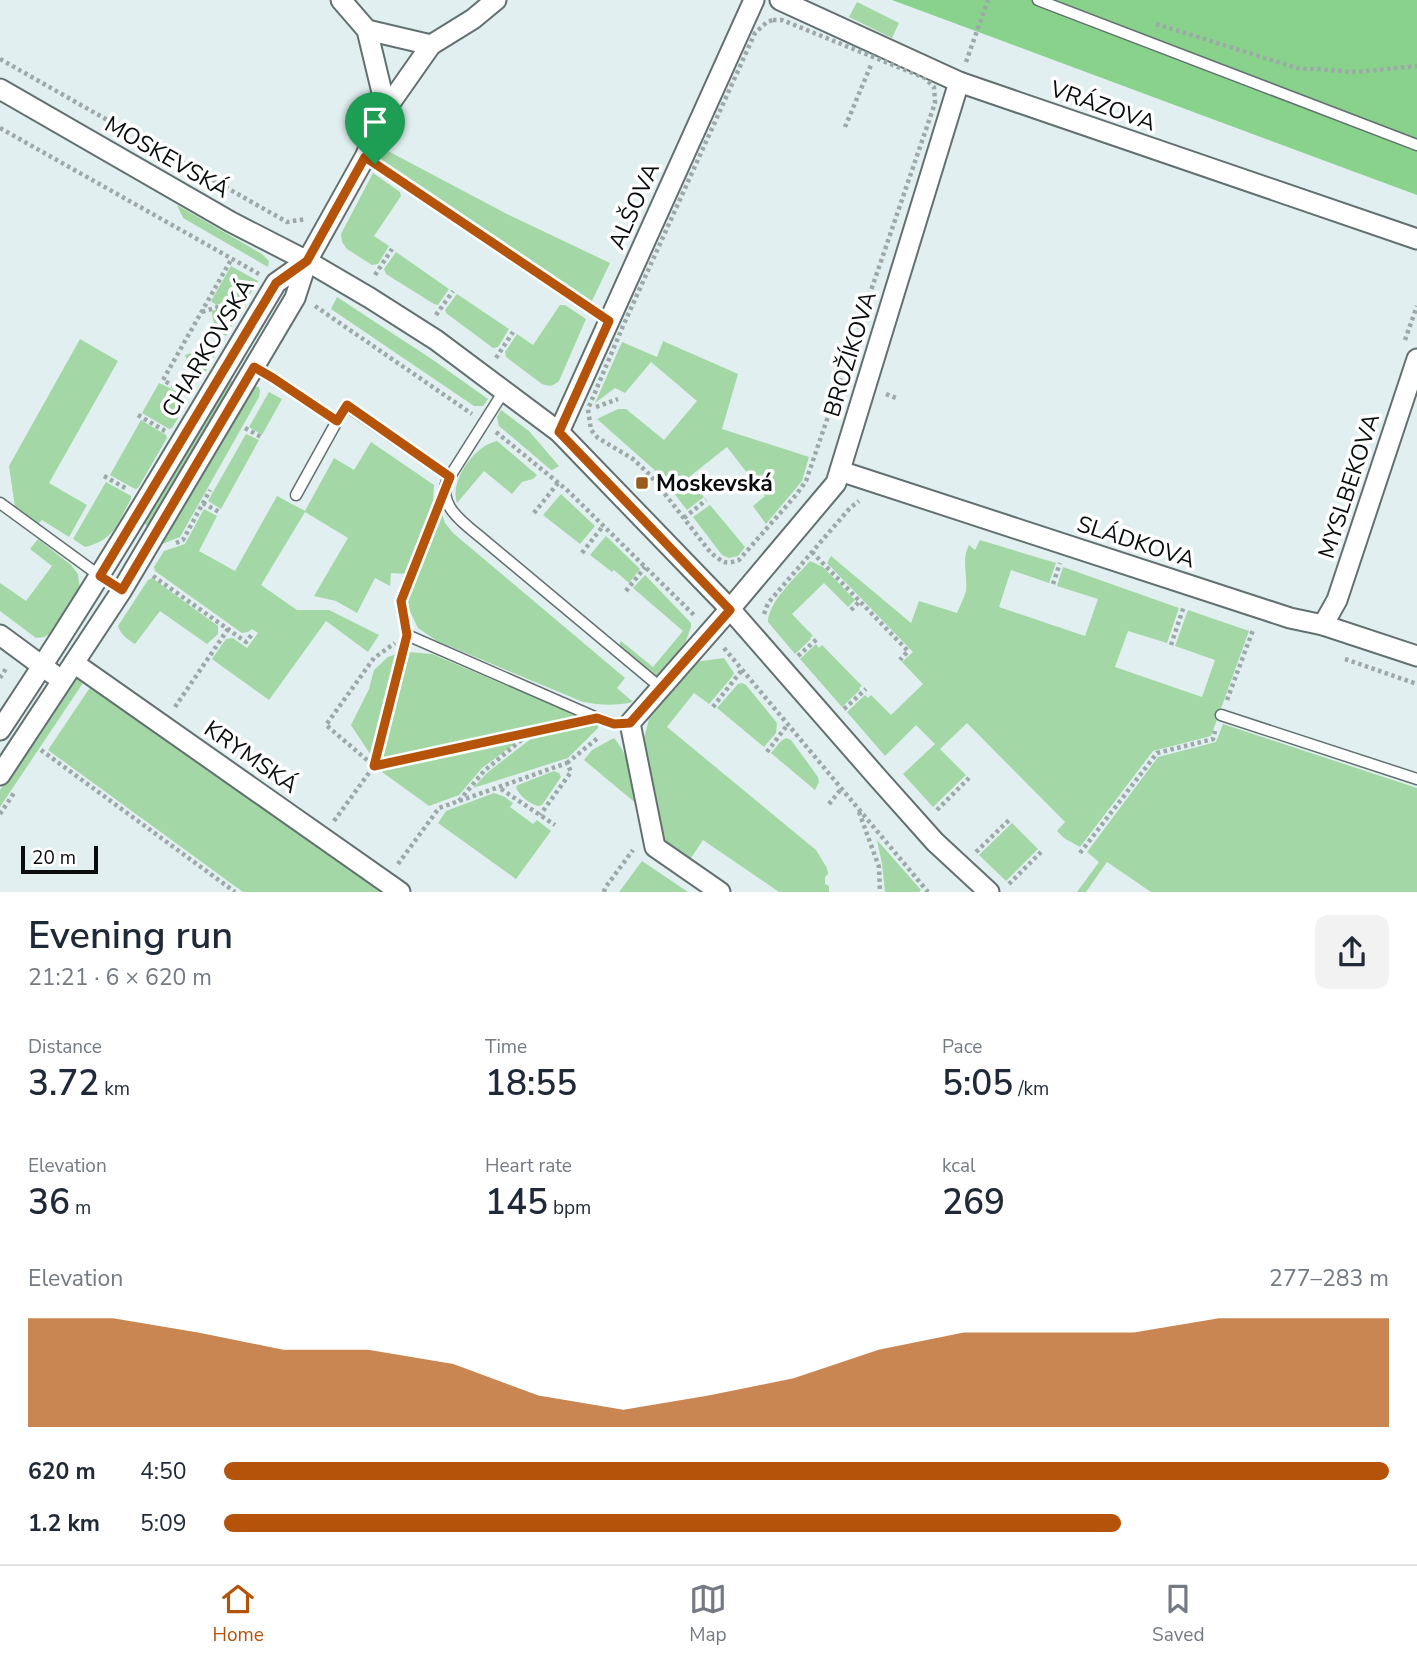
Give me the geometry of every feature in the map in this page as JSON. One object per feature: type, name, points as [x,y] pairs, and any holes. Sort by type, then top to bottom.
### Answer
[{"type":"street","points":[[341,0],[367,30],[386,109]]},
{"type":"street","points":[[0,775],[122,590],[254,367],[296,294],[307,261],[365,157],[386,109],[431,45],[473,19],[496,0]]},
{"type":"street","name":"ALŠOVA","points":[[559,432],[754,0]]},
{"type":"street","name":"VRÁZOVA","points":[[780,0],[959,82],[1417,239]]},
{"type":"street","points":[[367,30],[431,45]]},
{"type":"street","name":"BROŽÍKOVA","points":[[730,610],[835,483],[959,82]]},
{"type":"street","name":"MOSKEVSKÁ","points":[[0,89],[231,222],[307,261],[370,298],[436,340],[559,432],[730,610],[935,842],[998,889]]},
{"type":"street","name":"CHARKOVSKÁ","points":[[0,730],[100,576],[276,283],[307,261]]},
{"type":"street","name":"MYSLBEKOVA","points":[[1323,625],[1337,600],[1411,351]]},
{"type":"street","name":"SLÁDKOVA","points":[[840,471],[1290,618],[1323,625],[1417,656]]},
{"type":"street","points":[[720,892],[655,847],[622,724],[660,687],[730,610]]},
{"type":"street","points":[[0,635],[63,681]]},
{"type":"street","name":"KRYMSKÁ","points":[[74,663],[393,887]]},
{"type":"lane","points":[[1038,0],[1417,145]]},
{"type":"lane","points":[[365,157],[609,321]]},
{"type":"lane","points":[[254,367],[337,421]]},
{"type":"lane","points":[[504,391],[443,490],[448,505],[460,520],[660,687]]},
{"type":"lane","points":[[296,495],[347,405],[450,477]]},
{"type":"lane","points":[[0,503],[122,590]]},
{"type":"lane","points":[[407,635],[597,718],[622,724]]},
{"type":"lane","points":[[1221,715],[1417,779]]},
{"type":"path","points":[[959,82],[988,0]]},
{"type":"path","points":[[782,20],[930,82],[934,87],[934,103],[806,481],[739,560],[723,562],[711,553],[650,475],[633,459],[598,438],[590,430],[588,409],[755,33],[767,22],[782,20]]},
{"type":"path","points":[[1149,21],[1297,68],[1357,72],[1417,66]]},
{"type":"path","points":[[845,127],[874,57]]},
{"type":"path","points":[[0,59],[287,222],[309,218]]},
{"type":"path","points":[[0,128],[276,283]]},
{"type":"path","points":[[375,275],[393,249]]},
{"type":"path","points":[[193,398],[163,380],[232,258]]},
{"type":"path","points":[[365,268],[386,282]]},
{"type":"path","points":[[436,315],[453,291]]},
{"type":"path","points":[[296,294],[484,422],[558,483],[710,631],[928,892]]},
{"type":"path","points":[[202,312],[251,297]]},
{"type":"path","points":[[1411,351],[1417,306]]},
{"type":"path","points":[[426,308],[446,322]]},
{"type":"path","points":[[495,359],[513,332]]},
{"type":"path","points":[[485,352],[505,367]]},
{"type":"path","points":[[588,409],[618,398]]},
{"type":"path","points":[[138,415],[171,436]]},
{"type":"path","points":[[245,428],[261,437]]},
{"type":"path","points":[[104,476],[137,495]]},
{"type":"path","points":[[534,513],[558,483]]},
{"type":"path","points":[[322,837],[374,766],[407,635],[401,601],[443,490]]},
{"type":"path","points":[[768,603],[850,508],[858,501],[866,499]]},
{"type":"path","points":[[684,518],[706,500]]},
{"type":"path","points":[[203,503],[219,512]]},
{"type":"path","points":[[582,554],[603,526]]},
{"type":"path","points":[[812,551],[908,651],[900,660]]},
{"type":"path","points":[[1053,584],[1060,562]]},
{"type":"path","points":[[626,591],[645,567]]},
{"type":"path","points":[[147,571],[246,642],[253,633]]},
{"type":"path","points":[[851,610],[860,601]]},
{"type":"path","points":[[1171,645],[1184,605],[1196,608]]},
{"type":"path","points":[[1080,853],[1157,753],[1213,739],[1254,627],[1264,631]]},
{"type":"path","points":[[163,725],[228,629]]},
{"type":"path","points":[[374,766],[326,725],[374,658],[407,635]]},
{"type":"path","points":[[795,659],[817,639]]},
{"type":"path","points":[[1341,657],[1417,684]]},
{"type":"path","points":[[0,678],[8,665]]},
{"type":"path","points":[[713,707],[742,670]]},
{"type":"path","points":[[841,712],[866,689]]},
{"type":"path","points":[[374,766],[597,718]]},
{"type":"path","points":[[393,887],[439,808],[567,763],[622,724]]},
{"type":"path","points":[[766,752],[788,724]]},
{"type":"path","points":[[459,802],[484,771],[532,732]]},
{"type":"path","points":[[25,738],[235,892]]},
{"type":"path","points":[[540,815],[571,772],[567,763]]},
{"type":"path","points":[[934,813],[969,778]]},
{"type":"path","points":[[500,788],[555,825]]},
{"type":"path","points":[[829,804],[841,789]]},
{"type":"path","points":[[857,808],[872,845],[878,867],[880,892]]},
{"type":"path","points":[[973,855],[1009,820]]},
{"type":"path","points":[[604,892],[638,844]]},
{"type":"path","points":[[998,889],[1041,852]]},
{"type":"green space","points":[[892,0],[1417,0],[1417,195]]},
{"type":"green space","points":[[857,2],[899,23],[892,38],[849,17]]},
{"type":"green space","points":[[386,150],[507,214],[610,263],[592,301],[381,159]]},
{"type":"green space","points":[[373,173],[400,192],[401,196],[374,236],[389,246],[378,264],[372,265],[347,249],[341,234]]},
{"type":"green space","points":[[177,205],[262,254],[269,261],[268,267],[183,218]]},
{"type":"green space","points":[[396,252],[449,289],[438,305],[386,274],[384,269]]},
{"type":"green space","points":[[231,266],[258,281],[250,294],[216,305],[211,301]]},
{"type":"green space","points":[[457,294],[509,329],[498,347],[493,348],[446,313],[445,310]]},
{"type":"green space","points":[[337,297],[488,399],[483,406],[474,406],[331,309]]},
{"type":"green space","points":[[245,301],[226,336],[215,326],[212,311]]},
{"type":"green space","points":[[560,305],[565,305],[586,319],[559,381],[547,386],[506,357],[505,352],[517,334],[533,345]]},
{"type":"green space","points":[[80,339],[118,361],[49,483],[87,505],[69,537],[42,520],[38,524],[15,507],[9,466]]},
{"type":"green space","points":[[663,341],[738,374],[722,429],[809,457],[802,481],[766,524],[753,506],[765,496],[727,447],[689,477],[704,497],[687,510],[659,474],[597,419],[618,409],[626,409],[664,440],[697,401],[651,362],[625,393],[615,388],[595,403],[622,342],[657,357]]},
{"type":"green space","points":[[203,349],[216,353],[203,376],[193,376],[185,355]]},
{"type":"green space","points":[[227,380],[234,385],[148,527],[143,522]]},
{"type":"green space","points":[[159,383],[177,392],[184,400],[182,410],[169,429],[142,413]]},
{"type":"green space","points":[[252,386],[259,387],[259,397],[180,537],[157,546]]},
{"type":"green space","points":[[269,392],[282,399],[262,435],[249,427]]},
{"type":"green space","points":[[501,410],[529,431],[559,466],[551,470],[499,426],[497,417]]},
{"type":"green space","points":[[141,420],[167,438],[135,489],[110,475]]},
{"type":"green space","points":[[246,434],[259,440],[221,509],[208,501]]},
{"type":"green space","points":[[497,441],[537,475],[522,482],[512,494],[484,471],[457,503],[457,485],[466,465],[480,449]]},
{"type":"green space","points":[[371,442],[434,485],[433,501],[408,574],[391,573],[390,586],[375,578],[357,613],[336,601],[314,596],[348,538],[305,512],[261,585],[297,610],[329,610],[379,635],[368,652],[326,621],[269,700],[212,659],[226,639],[233,638],[247,648],[258,633],[252,629],[242,633],[155,571],[154,567],[164,551],[185,544],[204,509],[217,516],[199,551],[235,571],[277,496],[305,511],[334,458],[354,470]]},
{"type":"green space","points":[[106,482],[131,496],[131,499],[109,535],[85,547],[73,539]]},
{"type":"green space","points":[[561,494],[595,526],[580,544],[543,515]]},
{"type":"green space","points":[[710,505],[745,547],[738,556],[729,558],[722,555],[693,517]]},
{"type":"green space","points":[[440,507],[445,523],[453,533],[625,678],[617,688],[633,702],[608,705],[583,702],[437,641],[418,628],[406,603]]},
{"type":"green space","points":[[606,536],[640,569],[629,583],[590,555]]},
{"type":"green space","points":[[38,539],[71,565],[78,574],[80,590],[60,624],[51,633],[36,638],[0,611],[0,583],[26,601],[52,566],[30,549]]},
{"type":"green space","points":[[980,540],[1056,563],[1049,583],[1011,570],[999,607],[1085,636],[1098,599],[1057,586],[1063,567],[1179,608],[1167,643],[1128,631],[1115,667],[1202,697],[1215,660],[1175,646],[1188,610],[1249,631],[1211,736],[1153,751],[1080,847],[1057,831],[1065,822],[967,723],[940,749],[966,775],[933,807],[903,774],[935,744],[916,725],[885,756],[847,712],[865,695],[868,698],[871,695],[891,715],[923,684],[902,662],[913,652],[827,563],[831,556],[911,623],[919,601],[957,613],[966,591],[967,550],[969,545],[975,550]]},
{"type":"green space","points":[[810,561],[823,567],[855,600],[848,607],[824,583],[792,614],[813,636],[795,654],[768,622],[769,614],[778,598]]},
{"type":"green space","points":[[645,575],[691,623],[681,654],[659,681],[618,647],[621,641],[653,667],[683,631],[633,588]]},
{"type":"green space","points":[[152,578],[218,626],[218,634],[207,644],[160,611],[135,644],[127,638],[118,626],[148,580]]},
{"type":"green space","points":[[816,644],[819,648],[822,645],[862,686],[842,707],[800,659]]},
{"type":"green space","points":[[408,652],[432,654],[579,716],[575,720],[382,761]]},
{"type":"green space","points":[[399,653],[372,757],[351,725],[369,689],[374,670],[388,657]]},
{"type":"green space","points":[[724,658],[734,673],[732,677],[709,704],[694,693],[667,727],[816,850],[827,868],[825,884],[829,886],[829,892],[779,892],[703,840],[691,858],[685,860],[664,844],[644,761],[643,742],[649,719],[694,662]]},
{"type":"green space","points":[[74,677],[83,683],[0,807],[0,790]]},
{"type":"green space","points":[[93,683],[381,892],[243,892],[48,750]]},
{"type":"green space","points":[[742,683],[777,723],[776,733],[764,747],[717,708],[738,684]]},
{"type":"green space","points":[[595,723],[598,728],[568,758],[473,788],[488,772],[532,738]]},
{"type":"green space","points":[[1223,724],[1417,788],[1417,892],[1151,892],[1107,862],[1086,892],[1077,892],[1099,862],[1087,852],[1158,757],[1216,742]]},
{"type":"green space","points":[[614,738],[628,761],[638,805],[584,760],[592,750]]},
{"type":"green space","points":[[786,738],[791,740],[818,777],[815,790],[771,753]]},
{"type":"green space","points":[[512,742],[513,745],[482,768],[459,795],[429,806],[382,772],[384,768]]},
{"type":"green space","points":[[554,771],[561,777],[542,805],[531,803],[517,790],[518,785]]},
{"type":"green space","points":[[494,793],[513,803],[510,807],[533,824],[537,820],[551,831],[516,879],[438,823],[446,811]]},
{"type":"green space","points":[[1012,823],[1038,849],[1006,881],[979,855]]},
{"type":"green space","points":[[877,840],[921,890],[919,892],[885,892]]},
{"type":"green space","points":[[642,861],[688,892],[619,892]]},
{"type":"place","name":"Moskevská","points":[[642,483]]},
{"type":"route","points":[[365,157],[375,164],[609,321],[559,432],[730,610],[630,723],[614,724],[597,718],[374,766],[407,635],[401,601],[450,477],[347,405],[337,421],[254,367],[122,590],[100,576],[276,283],[307,261],[365,157]]}]
